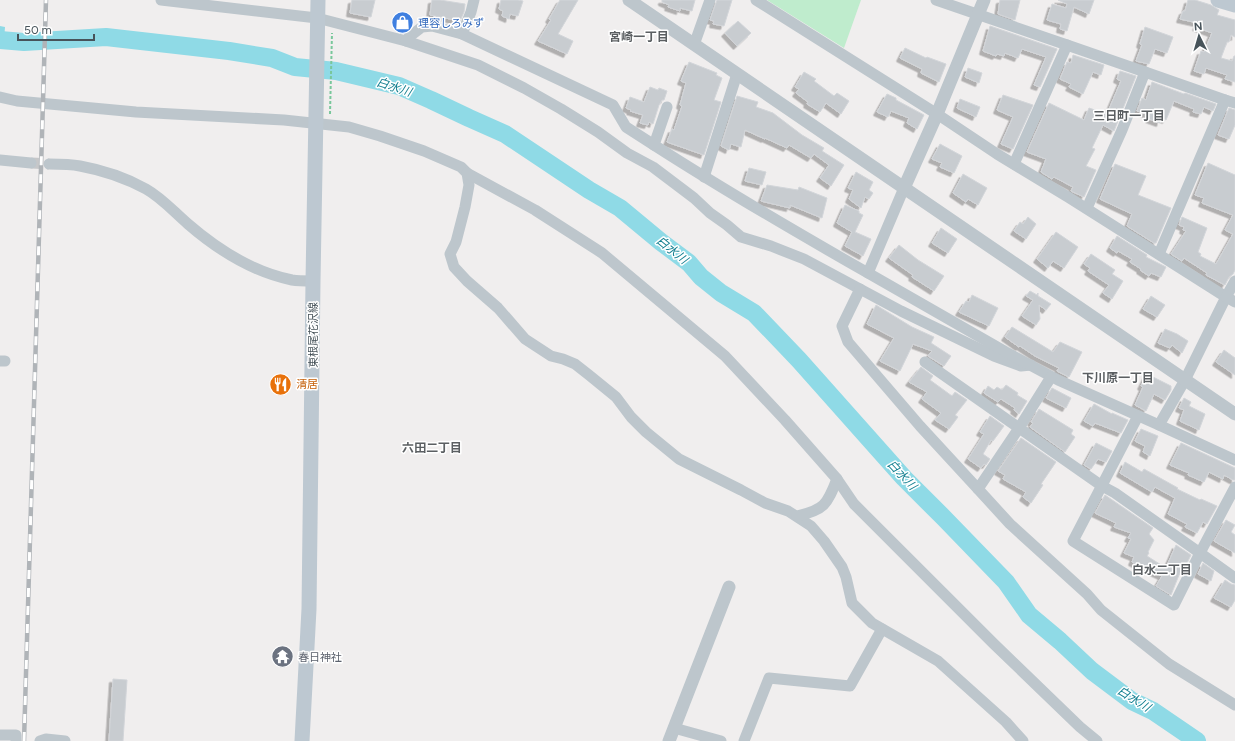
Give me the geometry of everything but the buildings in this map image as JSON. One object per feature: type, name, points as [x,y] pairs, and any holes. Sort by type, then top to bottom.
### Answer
[{"type":"main road","name":"東根尾花沢線","points":[[302,741],[309,602],[313,281],[321,120],[317,20],[318,0]]},
{"type":"main road","points":[[1218,0],[1235,6]]},
{"type":"street","points":[[161,0],[317,20],[406,41],[478,65],[524,88],[561,109],[598,132],[627,153],[652,167],[694,198],[710,213],[728,225],[741,237],[771,246],[804,259],[918,320],[994,356],[1021,366],[1031,365]]},
{"type":"street","points":[[462,34],[474,0]]},
{"type":"street","points":[[630,0],[1235,414]]},
{"type":"street","points":[[694,45],[710,0]]},
{"type":"street","points":[[756,0],[1231,300]]},
{"type":"street","points":[[936,0],[1230,101],[1159,254]]},
{"type":"street","points":[[868,273],[937,114],[984,0]]},
{"type":"street","points":[[406,41],[422,27],[432,26],[462,34],[613,105],[626,127],[704,177],[868,273],[1051,377],[1235,460]]},
{"type":"street","points":[[1014,164],[1067,45]]},
{"type":"street","points":[[1086,208],[1122,130],[1145,72]]},
{"type":"street","points":[[704,177],[737,74]]},
{"type":"street","points":[[0,97],[17,101],[136,112],[284,120],[321,120],[380,136],[424,151],[461,167],[467,173],[535,210],[595,248],[636,280],[725,356],[785,420],[837,479],[854,504],[994,644],[1080,727],[1097,741]]},
{"type":"street","points":[[654,145],[667,107]]},
{"type":"street","points":[[0,160],[31,163]]},
{"type":"street","points":[[49,164],[79,166],[102,171],[147,189],[170,206],[188,224],[209,241],[250,267],[274,276],[293,280],[313,281]]},
{"type":"street","points":[[467,173],[470,185],[456,242],[450,254],[454,267],[466,281],[498,308],[525,339],[551,356],[575,364],[589,374],[616,397],[631,418],[679,459],[765,503],[788,511],[810,526],[824,541],[842,567],[852,603],[872,623],[938,661],[1006,722],[1023,741]]},
{"type":"street","points":[[1159,425],[1231,300],[1235,281]]},
{"type":"street","points":[[860,289],[842,326],[848,342],[920,426],[1010,524],[1088,594],[1101,610],[1169,664],[1234,701]]},
{"type":"street","points":[[925,362],[1235,578]]},
{"type":"street","points":[[978,489],[1051,377]]},
{"type":"street","points":[[1138,416],[1073,541],[1174,604],[1235,487]]},
{"type":"street","points":[[797,516],[812,512],[825,505],[831,496],[837,479]]},
{"type":"street","points":[[669,741],[729,587]]},
{"type":"street","points":[[744,741],[769,678],[850,686],[882,629]]},
{"type":"street","points":[[674,728],[721,741]]},
{"type":"street","points":[[0,735],[16,735],[16,741]]},
{"type":"street","points":[[40,741],[46,738],[65,741]]},
{"type":"path","points":[[321,120],[332,31]]},
{"type":"green space","points":[[767,0],[861,0],[844,48]]},
{"type":"water","points":[[0,26],[5,27],[2,47],[0,47]]},
{"type":"waterway","name":"白水川","points":[[0,40],[24,42],[106,37],[229,51],[272,58],[295,67],[336,71],[399,86],[505,134],[589,190],[620,208],[689,263],[701,277],[721,293],[754,313],[799,360],[904,478],[1006,582],[1029,615],[1092,671],[1132,701],[1153,711],[1197,741]]},
{"type":"tunnel","points":[[31,163],[49,164]]},
{"type":"railway","points":[[24,741],[46,0]]},
{"type":"place","name":"理容しろみず","points":[[402,23]]},
{"type":"place","name":"清居","points":[[281,384]]},
{"type":"place","name":"春日神社","points":[[282,657]]},
{"type":"district","name":"宮崎一丁目","points":[[639,37]]},
{"type":"district","name":"三日町一丁目","points":[[1129,116]]},
{"type":"district","name":"下川原一丁目","points":[[1118,378]]},
{"type":"district","name":"六田二丁目","points":[[432,448]]},
{"type":"district","name":"白水二丁目","points":[[1162,570]]}]
